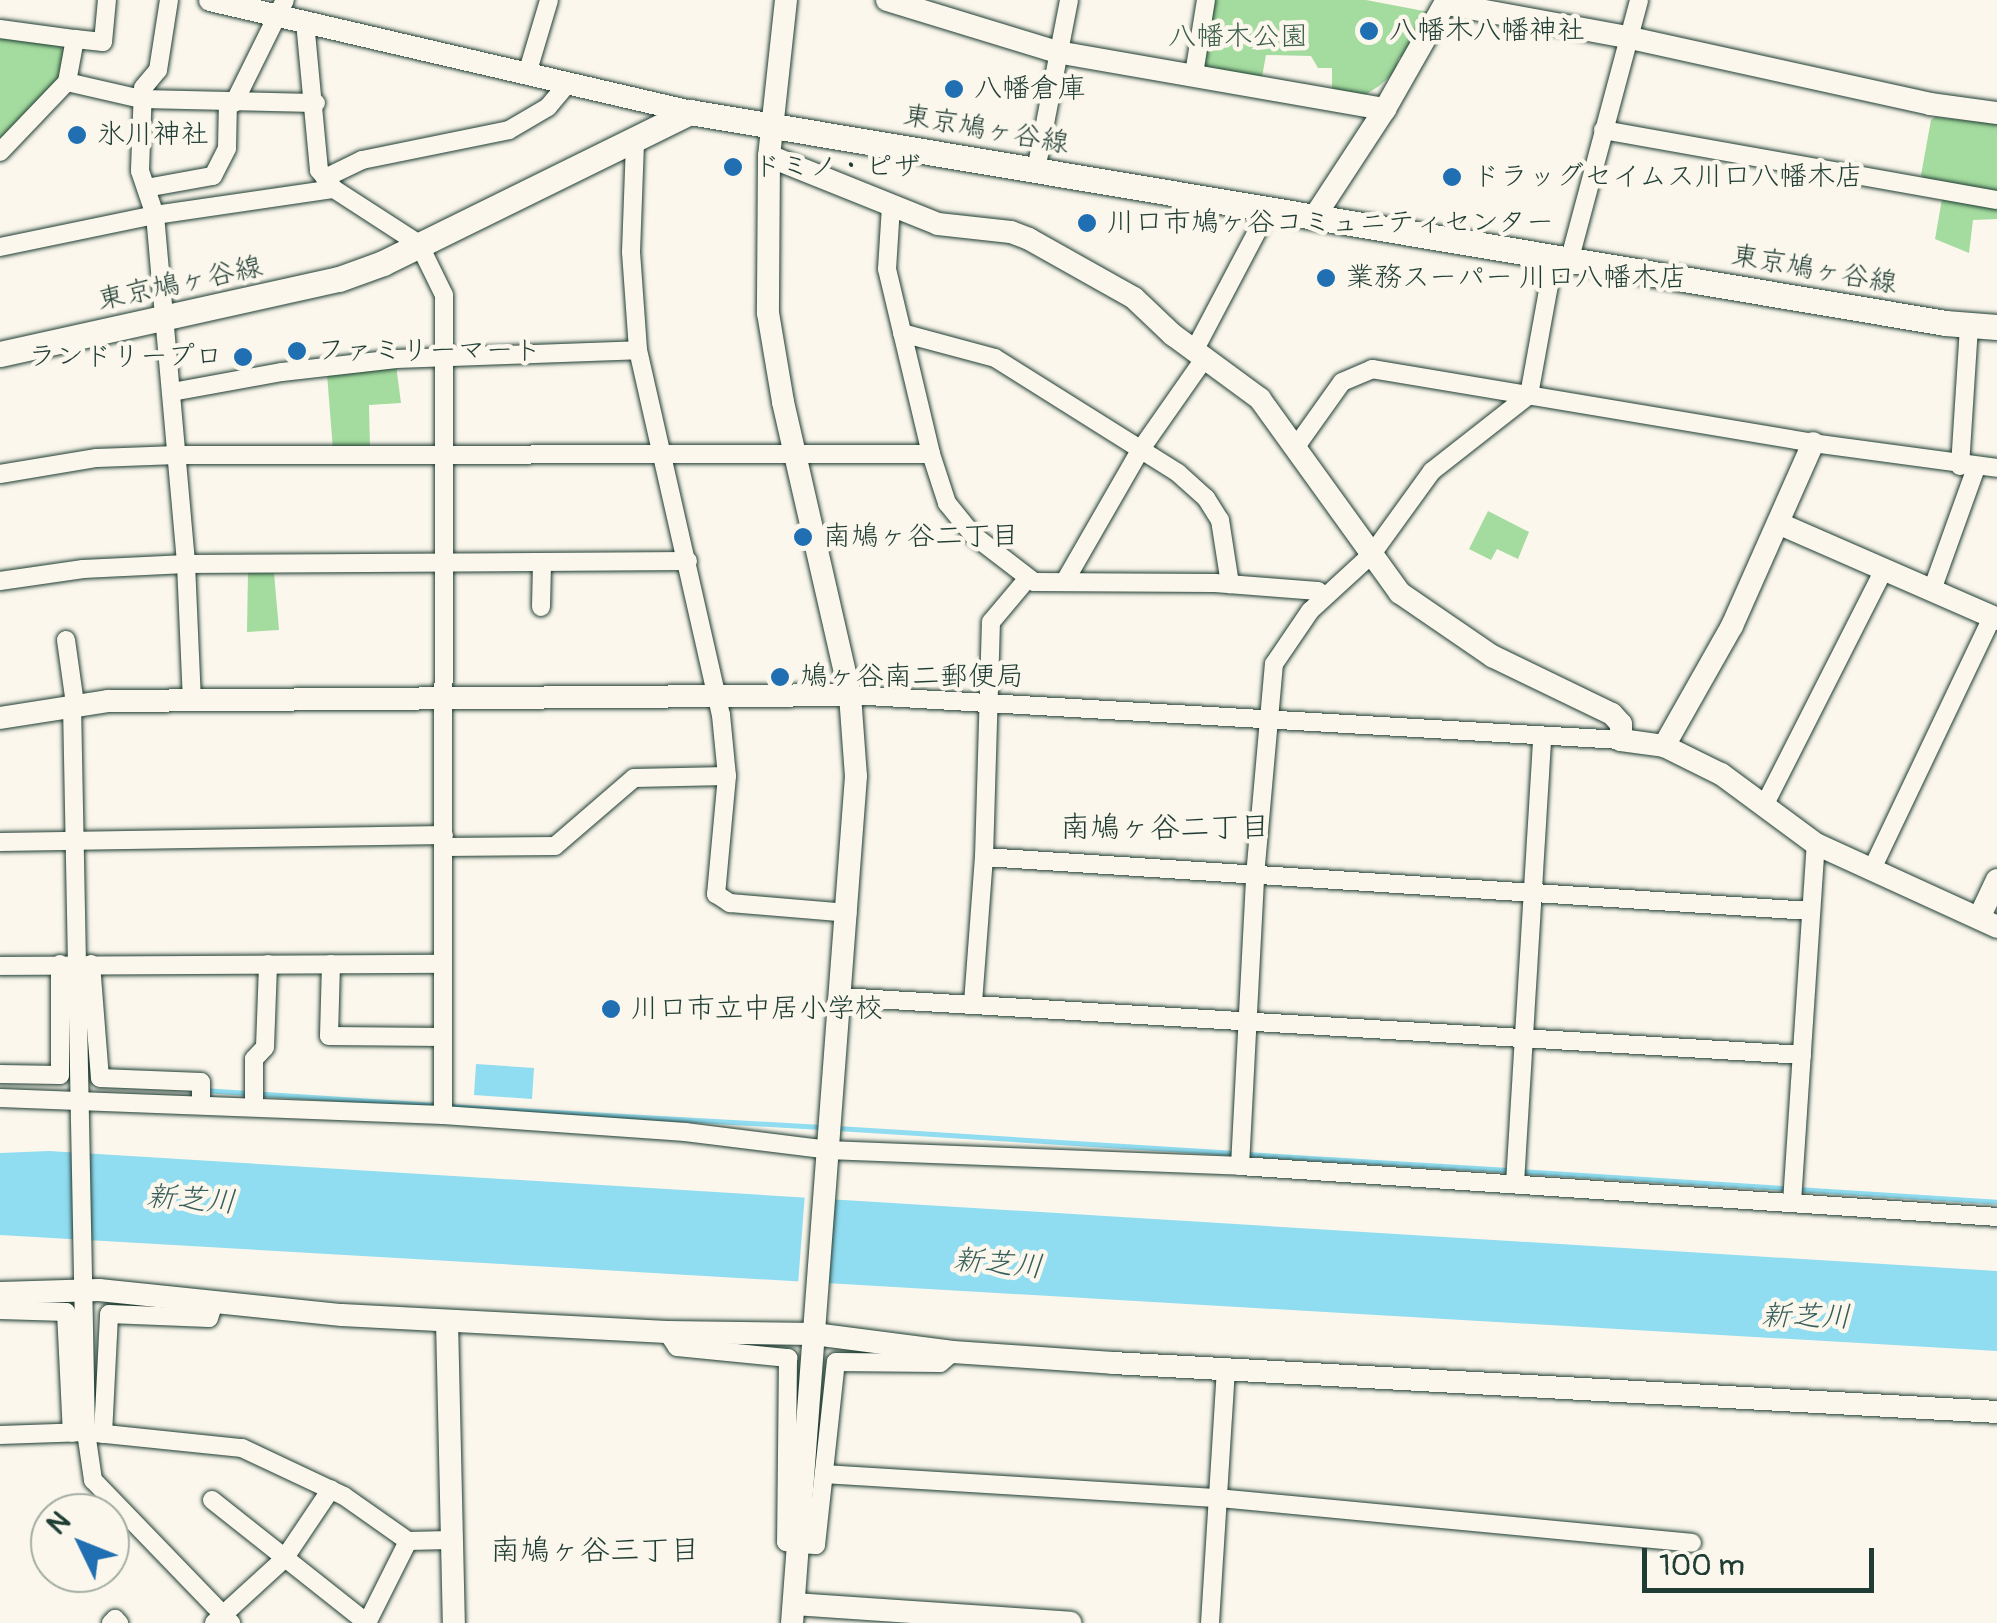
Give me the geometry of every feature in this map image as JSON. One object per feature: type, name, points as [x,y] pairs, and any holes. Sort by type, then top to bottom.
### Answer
[{"type":"main road","name":"東京鳩ヶ谷線","points":[[0,354],[339,280],[635,143],[690,112],[1970,327],[1997,328]]},
{"type":"street","points":[[0,29],[102,42],[107,0]]},
{"type":"street","points":[[169,0],[158,70],[143,88],[140,171],[156,215],[186,564],[192,699]]},
{"type":"street","points":[[210,0],[283,7],[305,22],[690,112]]},
{"type":"street","points":[[526,74],[548,0]]},
{"type":"street","points":[[786,0],[769,156],[768,313],[850,694],[855,806],[793,1613],[1070,1623]]},
{"type":"street","points":[[888,0],[1057,52],[1385,109]]},
{"type":"street","points":[[1036,170],[1069,0]]},
{"type":"street","points":[[1194,74],[1206,0]]},
{"type":"street","points":[[1240,1166],[1266,720],[1280,650],[1324,598],[1372,554],[1432,470],[1530,395],[1562,258],[1639,0]]},
{"type":"street","points":[[1315,216],[1385,109],[1447,2],[1514,8],[1626,37],[1930,104],[1997,113]]},
{"type":"street","points":[[146,188],[212,176],[227,148],[231,102],[283,7]]},
{"type":"street","points":[[305,22],[316,103],[319,170],[329,184],[419,244],[444,295],[443,1115]]},
{"type":"street","points":[[0,152],[67,82],[75,39]]},
{"type":"street","points":[[67,82],[142,99],[316,103]]},
{"type":"street","points":[[0,246],[329,184],[362,160],[509,130],[548,107],[567,84]]},
{"type":"street","points":[[1603,130],[1997,200]]},
{"type":"street","points":[[635,143],[631,252],[638,350],[718,697],[726,776],[716,888],[720,900],[848,913]]},
{"type":"street","points":[[769,156],[938,224],[1011,232],[1045,246],[1134,298],[1199,355],[1260,400],[1400,593],[1492,656],[1618,718],[1622,740]]},
{"type":"street","points":[[890,206],[886,269],[931,454],[956,516],[1028,578],[1230,584],[1318,592],[1324,598]]},
{"type":"street","points":[[1065,581],[1199,355],[1269,210]]},
{"type":"street","points":[[1932,590],[1985,466],[1970,327]]},
{"type":"street","points":[[902,333],[995,358],[1178,473],[1206,498],[1220,520],[1230,584]]},
{"type":"street","points":[[172,392],[282,372],[445,355],[638,350]]},
{"type":"street","points":[[1295,448],[1342,382],[1372,370],[1814,443],[1985,466]]},
{"type":"street","points":[[1664,746],[1732,626],[1814,443]]},
{"type":"street","points":[[0,474],[98,458],[177,455],[795,451],[931,454]]},
{"type":"street","points":[[1780,524],[1994,618],[1872,870]]},
{"type":"street","points":[[0,580],[83,569],[186,564],[688,561]]},
{"type":"street","points":[[541,607],[542,562]]},
{"type":"street","points":[[1764,804],[1883,571]]},
{"type":"street","points":[[973,1003],[984,857],[991,622],[1028,578]]},
{"type":"street","points":[[66,640],[74,704],[87,1433]]},
{"type":"street","points":[[0,718],[74,704],[192,699],[850,694],[1622,740],[1664,746],[1721,774],[1816,844],[1988,923],[1997,880]]},
{"type":"street","points":[[1516,1183],[1536,892],[1542,736]]},
{"type":"street","points":[[0,842],[444,841],[555,846],[634,778],[726,776]]},
{"type":"street","points":[[1792,1202],[1816,844]]},
{"type":"street","points":[[984,857],[1810,911]]},
{"type":"street","points":[[0,1074],[60,1075],[77,964]]},
{"type":"street","points":[[77,964],[100,1078],[201,1082],[201,1103]]},
{"type":"street","points":[[254,1104],[254,1059],[265,1046],[268,964]]},
{"type":"street","points":[[330,964],[329,1036],[444,1037]]},
{"type":"street","points":[[0,966],[443,964]]},
{"type":"street","points":[[841,997],[1802,1054]]},
{"type":"street","points":[[0,1098],[81,1104],[254,1104],[443,1115],[686,1132],[829,1156],[1240,1166],[1997,1216]]},
{"type":"street","points":[[0,1293],[86,1289],[214,1304],[667,1332],[815,1329],[953,1352],[1997,1412]]},
{"type":"street","points":[[87,1433],[109,1314],[209,1318],[214,1304]]},
{"type":"street","points":[[0,1310],[66,1312],[93,1480],[223,1621],[284,1559],[331,1490]]},
{"type":"street","points":[[446,1321],[454,1623]]},
{"type":"street","points":[[667,1332],[677,1347],[788,1358],[786,1542],[798,1544],[816,1545],[836,1362],[940,1363],[953,1352]]},
{"type":"street","points":[[1210,1623],[1226,1368]]},
{"type":"street","points":[[0,1435],[87,1433],[232,1446],[331,1490],[408,1541],[450,1540]]},
{"type":"street","points":[[824,1474],[1218,1498],[1692,1542]]},
{"type":"street","points":[[212,1500],[367,1623],[408,1541]]},
{"type":"green space","name":"八幡木公園","points":[[1213,0],[1366,0],[1429,12],[1412,51],[1399,58],[1394,73],[1365,95],[1339,95],[1332,87],[1332,68],[1318,68],[1311,56],[1266,55],[1262,77],[1206,68],[1202,62]]},
{"type":"green space","points":[[0,37],[59,45],[64,52],[60,80],[0,140]]},
{"type":"green space","points":[[1935,117],[1997,124],[1997,193],[1925,180],[1921,175],[1931,120]]},
{"type":"green space","points":[[1942,199],[1997,208],[1997,219],[1973,220],[1969,253],[1935,239]]},
{"type":"green space","points":[[396,365],[401,403],[369,405],[370,449],[333,450],[327,374]]},
{"type":"green space","points":[[1488,511],[1529,532],[1518,559],[1497,549],[1491,560],[1469,549]]},
{"type":"green space","points":[[248,572],[274,573],[279,630],[247,632]]},
{"type":"water","points":[[476,1064],[534,1068],[532,1099],[474,1095]]},
{"type":"water","name":"新芝川","points":[[49,1151],[1997,1271],[1997,1351],[0,1235],[0,1153]]},
{"type":"pier","points":[[805,1193],[834,1195],[827,1286],[798,1285]]},
{"type":"waterway","points":[[203,1090],[436,1105]]},
{"type":"waterway","points":[[447,1106],[821,1127]]},
{"type":"waterway","points":[[837,1128],[1235,1153]]},
{"type":"waterway","points":[[1246,1154],[1509,1170]]},
{"type":"waterway","points":[[1520,1171],[1997,1202]]},
{"type":"place","name":"八幡木八幡神社","points":[[1369,31]]},
{"type":"place","name":"八幡倉庫","points":[[954,89]]},
{"type":"place","name":"氷川神社","points":[[77,135]]},
{"type":"place","name":"ドミノ・ピザ","points":[[733,167]]},
{"type":"place","name":"ドラッグセイムス川口八幡木店","points":[[1452,177]]},
{"type":"place","name":"川口市鳩ヶ谷コミュニティセンター","points":[[1087,223]]},
{"type":"place","name":"業務スーパー 川口八幡木店","points":[[1326,278]]},
{"type":"place","name":"ファミリーマート","points":[[297,351]]},
{"type":"place","name":"ランドリープロ","points":[[243,357]]},
{"type":"place","name":"南鳩ヶ谷二丁目","points":[[803,537]]},
{"type":"place","name":"鳩ヶ谷南二郵便局","points":[[780,677]]},
{"type":"place","name":"川口市立中居小学校","points":[[611,1009]]},
{"type":"district","name":"南鳩ヶ谷二丁目","points":[[1165,828]]},
{"type":"district","name":"南鳩ヶ谷三丁目","points":[[595,1551]]}]
